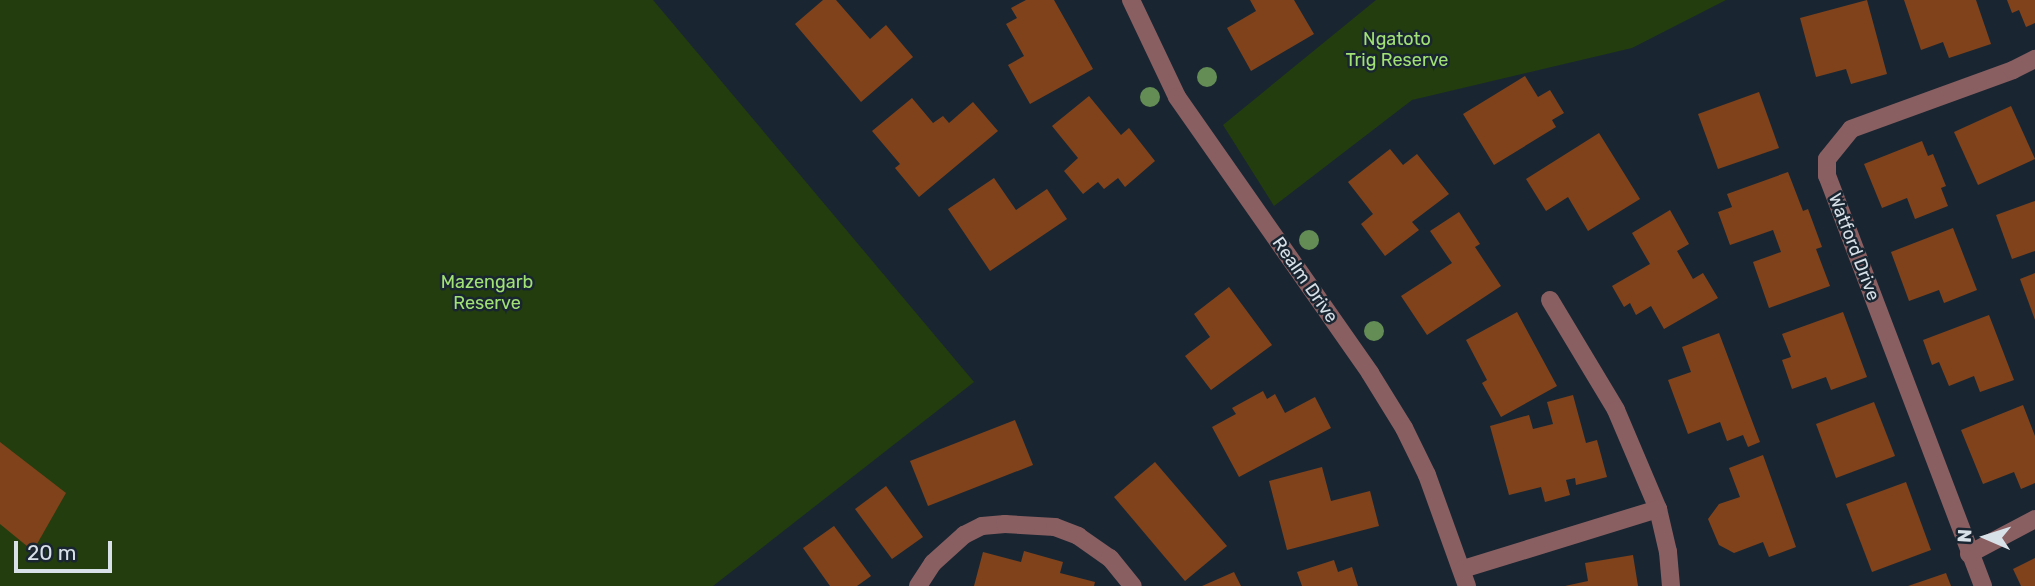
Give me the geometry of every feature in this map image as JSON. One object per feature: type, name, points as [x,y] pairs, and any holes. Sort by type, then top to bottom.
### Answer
[{"type":"street","name":"Realm Drive","points":[[1130,0],[1177,97],[1347,340],[1404,428],[1427,475],[1465,577],[1658,509]]},
{"type":"street","name":"Watford Drive","points":[[1983,586],[1827,176],[1827,159],[1851,129],[2013,71],[2035,59]]},
{"type":"street","points":[[1550,300],[1616,410],[1658,509],[1668,552],[1671,586]]},
{"type":"street","points":[[1969,554],[2035,519]]},
{"type":"street","points":[[918,586],[933,563],[964,535],[982,526],[1005,524],[1055,527],[1078,536],[1110,558],[1133,586]]},
{"type":"green space","name":"Mazengarb Reserve","points":[[0,0],[653,0],[974,382],[713,586],[0,586]]},
{"type":"green space","name":"Ngatoto Trig Reserve","points":[[1376,0],[1726,0],[1632,48],[1412,100],[1274,206],[1223,125]]},
{"type":"building","points":[[823,0],[836,0],[870,39],[886,25],[913,57],[861,102],[795,24]]},
{"type":"building","points":[[1026,0],[1054,0],[1093,69],[1030,104],[1008,65],[1024,56],[1006,24],[1017,18],[1011,8]]},
{"type":"building","points":[[1250,0],[1294,0],[1314,34],[1251,71],[1227,28],[1256,11]]},
{"type":"building","points":[[1867,0],[1887,74],[1851,84],[1846,69],[1816,77],[1800,18]]},
{"type":"building","points":[[1904,0],[1976,0],[1991,44],[1949,58],[1943,42],[1921,50]]},
{"type":"building","points":[[2007,0],[2035,0],[2035,23],[2026,27],[2019,10],[2012,13]]},
{"type":"building","points":[[1525,76],[1538,97],[1550,90],[1564,113],[1552,120],[1556,127],[1494,165],[1463,114]]},
{"type":"building","points":[[1759,92],[1779,148],[1718,169],[1698,114]]},
{"type":"building","points":[[1089,96],[1121,135],[1129,128],[1155,161],[1125,187],[1118,178],[1104,189],[1098,182],[1083,194],[1064,171],[1078,158],[1052,126]]},
{"type":"building","points":[[912,98],[933,123],[943,116],[949,123],[973,102],[998,131],[919,197],[895,168],[900,164],[872,131]]},
{"type":"building","points":[[2011,106],[2035,159],[1978,185],[1954,132]]},
{"type":"building","points":[[1599,133],[1640,199],[1588,231],[1568,197],[1546,211],[1526,179]]},
{"type":"building","points":[[1922,141],[1928,156],[1933,154],[1946,186],[1941,188],[1948,206],[1915,219],[1907,198],[1882,208],[1864,164]]},
{"type":"building","points":[[1390,149],[1403,165],[1417,154],[1449,194],[1412,222],[1419,230],[1385,256],[1361,224],[1373,214],[1348,182]]},
{"type":"building","points":[[1788,172],[1803,211],[1808,209],[1822,247],[1816,249],[1830,286],[1769,308],[1753,262],[1781,252],[1773,230],[1730,245],[1718,212],[1732,207],[1727,194]]},
{"type":"building","points":[[994,178],[1016,210],[1047,189],[1067,219],[990,271],[948,209]]},
{"type":"building","points":[[2035,201],[2035,251],[2012,259],[1996,215]]},
{"type":"building","points":[[1670,210],[1689,244],[1677,251],[1693,279],[1703,273],[1718,298],[1664,329],[1651,306],[1636,315],[1630,303],[1624,307],[1612,286],[1650,264],[1632,233]]},
{"type":"building","points":[[1459,212],[1480,244],[1475,247],[1501,286],[1427,335],[1401,296],[1452,263],[1430,231]]},
{"type":"building","points":[[1953,228],[1977,290],[1944,303],[1939,290],[1909,301],[1891,252]]},
{"type":"building","points":[[2035,273],[2035,320],[2020,279]]},
{"type":"building","points":[[1229,287],[1272,345],[1211,390],[1185,356],[1210,337],[1194,314]]},
{"type":"building","points":[[1517,312],[1557,386],[1501,417],[1482,383],[1487,380],[1466,340]]},
{"type":"building","points":[[1843,312],[1867,377],[1831,390],[1826,377],[1792,389],[1782,360],[1791,357],[1782,334]]},
{"type":"building","points":[[1989,315],[2014,380],[1980,392],[1974,376],[1949,386],[1939,362],[1932,365],[1923,340]]},
{"type":"building","points":[[1719,333],[1760,442],[1748,447],[1743,435],[1727,441],[1720,422],[1688,434],[1668,380],[1691,372],[1682,347]]},
{"type":"building","points":[[1263,391],[1267,399],[1275,394],[1285,413],[1315,397],[1331,428],[1239,477],[1212,427],[1236,414],[1232,408]]},
{"type":"building","points":[[1573,395],[1586,443],[1597,440],[1607,477],[1576,485],[1575,478],[1566,480],[1570,495],[1545,502],[1541,487],[1509,495],[1490,426],[1529,415],[1533,429],[1553,424],[1547,402]]},
{"type":"building","points":[[1874,402],[1895,456],[1836,478],[1816,424]]},
{"type":"building","points":[[2023,405],[2035,436],[2035,483],[2021,489],[2014,472],[1983,484],[1961,430]]},
{"type":"building","points":[[1015,420],[1033,465],[928,506],[910,461]]},
{"type":"building","points":[[0,442],[66,493],[33,551],[0,524]]},
{"type":"building","points":[[1763,455],[1796,547],[1769,557],[1763,542],[1734,553],[1719,545],[1708,519],[1719,504],[1740,497],[1729,468]]},
{"type":"building","points":[[1155,462],[1227,546],[1185,581],[1114,497]]},
{"type":"building","points":[[1322,467],[1331,501],[1370,491],[1379,526],[1287,550],[1269,481]]},
{"type":"building","points":[[1906,482],[1931,550],[1872,572],[1846,504]]},
{"type":"building","points":[[886,486],[923,537],[892,559],[855,509]]},
{"type":"building","points":[[834,526],[871,576],[857,586],[830,586],[803,548]]},
{"type":"building","points":[[1024,551],[1063,562],[1060,573],[1095,582],[1094,586],[974,586],[983,552],[1021,562]]},
{"type":"building","points":[[1633,555],[1638,586],[1565,586],[1588,581],[1585,563]]},
{"type":"building","points":[[2035,558],[2035,586],[2021,586],[2013,569]]},
{"type":"building","points":[[1334,560],[1338,572],[1352,567],[1358,586],[1302,586],[1297,572]]},
{"type":"building","points":[[1234,572],[1241,586],[1202,586]]},
{"type":"building","points":[[1946,573],[1951,586],[1908,586]]}]
